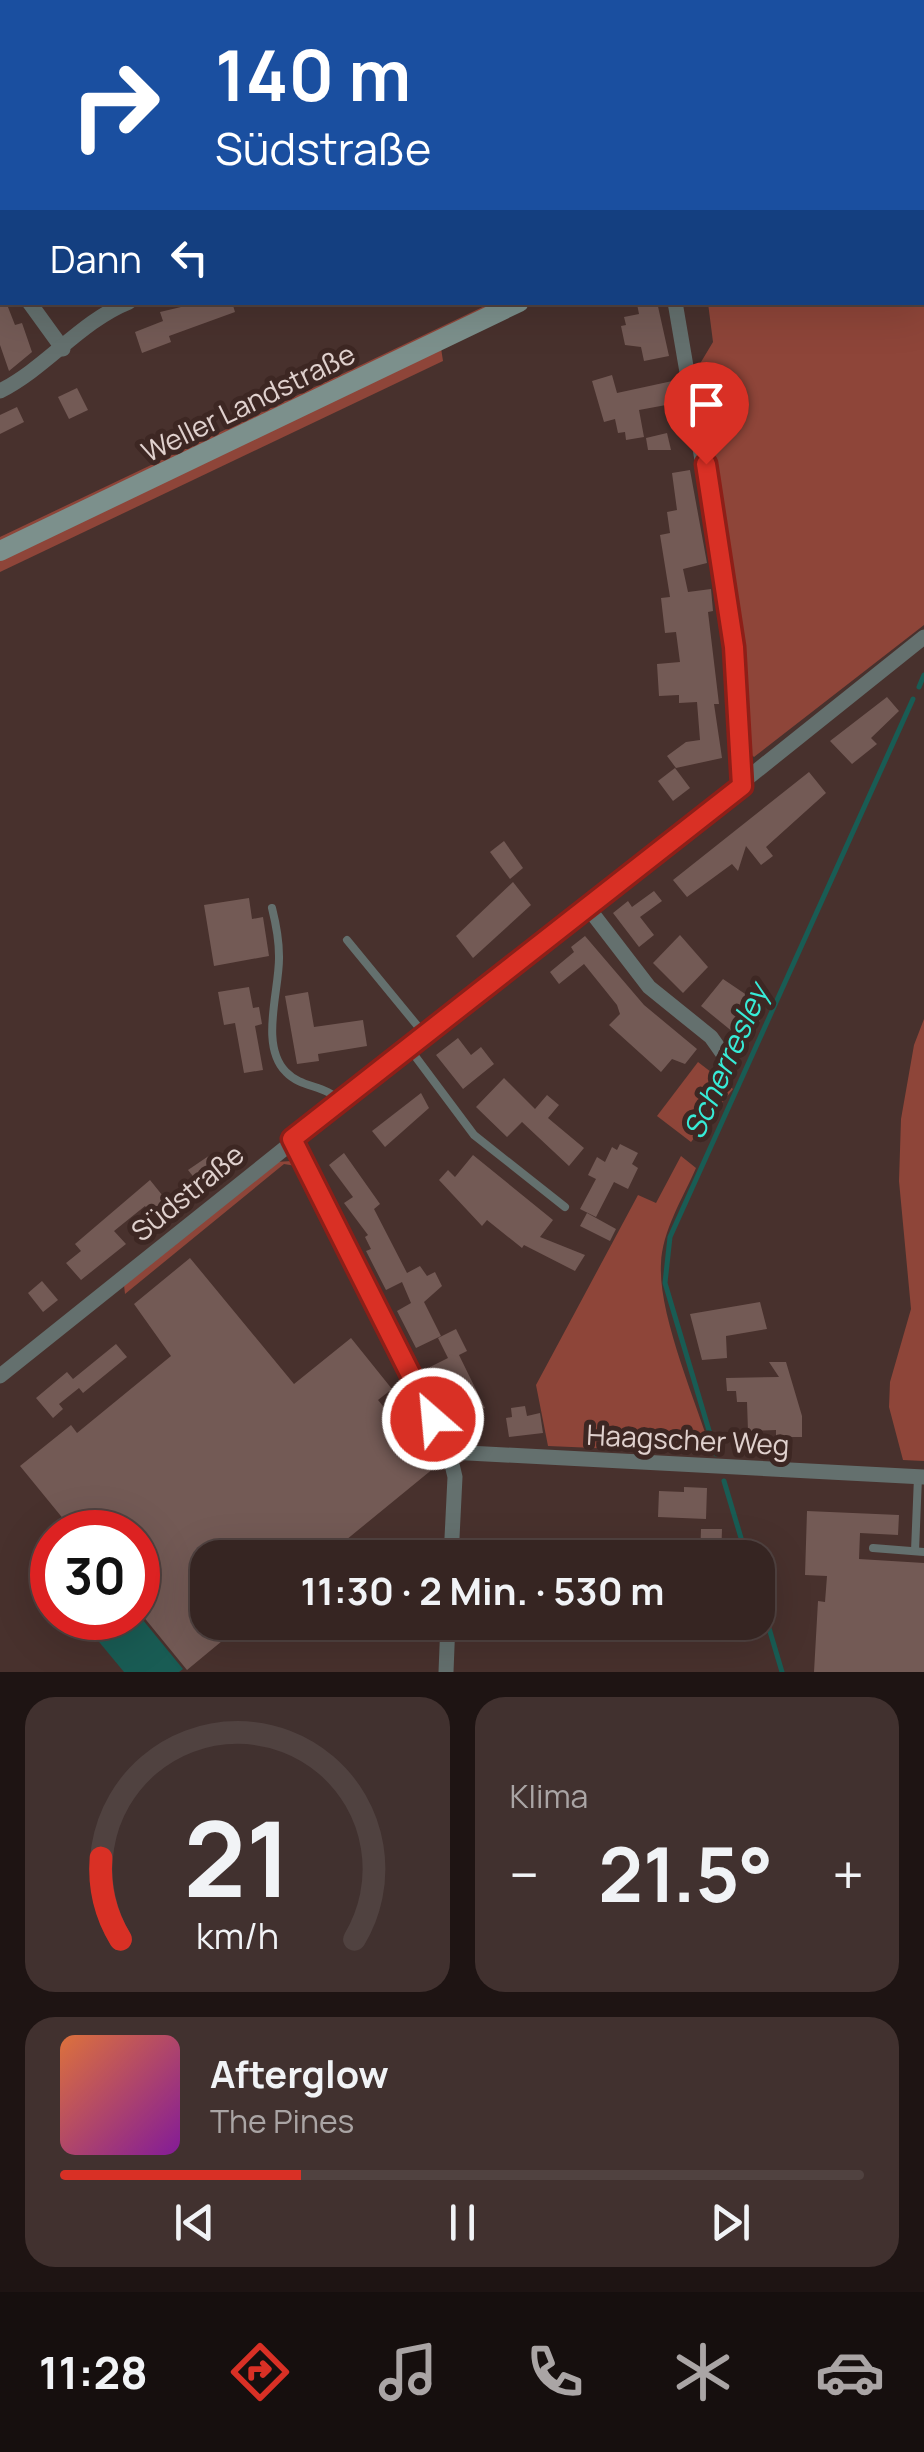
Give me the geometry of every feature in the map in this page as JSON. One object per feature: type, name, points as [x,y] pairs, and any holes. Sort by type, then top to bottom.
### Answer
[{"type":"main road","name":"Weller Landstraße","points":[[0,551],[513,305]]},
{"type":"street","points":[[31,305],[63,349]]},
{"type":"street","points":[[0,391],[30,376],[96,321],[124,305]]},
{"type":"street","points":[[675,305],[734,647],[742,786]]},
{"type":"street","name":"Südstraße","points":[[0,1376],[924,638]]},
{"type":"street","points":[[586,905],[650,987],[710,1038],[728,1061]]},
{"type":"street","points":[[292,1139],[450,1452],[455,1477],[453,1540]]},
{"type":"street","name":"Haagscher Weg","points":[[450,1452],[921,1477]]},
{"type":"street","points":[[446,1672],[447,1640]]},
{"type":"lane","points":[[272,908],[279,950],[274,1004],[278,1062],[294,1079],[332,1092],[341,1101]]},
{"type":"lane","points":[[347,940],[425,1035]]},
{"type":"lane","points":[[409,1048],[474,1136],[565,1207]]},
{"type":"lane","points":[[873,1548],[919,1551],[921,1477]]},
{"type":"shaded area","points":[[487,305],[497,305],[0,541],[0,537]]},
{"type":"shaded area","points":[[708,305],[924,305],[924,625],[754,757],[747,751],[735,582],[695,372],[713,342]]},
{"type":"shaded area","points":[[441,348],[443,361],[0,572],[0,560]]},
{"type":"shaded area","points":[[924,1019],[924,1461],[903,1460],[889,1407],[890,1382],[911,1309],[899,1181],[901,1119],[914,1045]]},
{"type":"shaded area","points":[[698,1062],[733,1089],[691,1142],[657,1116]]},
{"type":"shaded area","points":[[681,1156],[696,1168],[665,1239],[662,1284],[679,1358],[712,1453],[548,1446],[536,1385],[638,1195],[656,1203]]},
{"type":"shaded area","points":[[291,1161],[296,1166],[284,1164],[125,1294],[124,1285],[276,1162]]},
{"type":"water","points":[[97,1640],[159,1640],[183,1669],[179,1672],[124,1672]]},
{"type":"building","points":[[0,305],[7,305],[15,325],[22,323],[32,352],[9,371],[0,345]]},
{"type":"building","points":[[189,305],[233,305],[235,312],[169,336],[171,342],[142,353],[135,332],[163,321],[160,312]]},
{"type":"building","points":[[637,305],[658,305],[669,356],[644,361],[641,347],[625,345],[621,326],[626,325],[624,317],[639,314]]},
{"type":"building","points":[[612,375],[617,393],[677,380],[683,413],[668,415],[666,405],[639,410],[644,437],[626,440],[625,432],[618,433],[615,419],[604,422],[592,381]]},
{"type":"building","points":[[77,388],[88,410],[69,419],[58,397]]},
{"type":"building","points":[[17,407],[24,422],[0,434],[0,415]]},
{"type":"building","points":[[667,433],[671,450],[648,450],[646,438]]},
{"type":"building","points":[[690,470],[707,563],[683,569],[688,592],[711,589],[713,611],[708,612],[722,758],[676,768],[667,756],[686,742],[700,740],[697,702],[679,703],[679,695],[659,696],[657,664],[680,662],[676,632],[665,633],[661,598],[670,597],[660,535],[670,533],[667,512],[677,510],[672,473]]},
{"type":"building","points":[[887,697],[899,711],[871,738],[877,744],[852,764],[830,741]]},
{"type":"building","points":[[675,768],[690,788],[673,801],[658,781]]},
{"type":"building","points":[[809,772],[826,793],[766,847],[773,856],[761,865],[746,846],[738,871],[732,864],[687,897],[673,880]]},
{"type":"building","points":[[504,841],[523,868],[510,879],[490,852]]},
{"type":"building","points":[[513,882],[531,905],[473,958],[456,936]]},
{"type":"building","points":[[654,891],[662,901],[640,917],[654,935],[639,947],[613,913],[628,901],[632,907]]},
{"type":"building","points":[[249,898],[252,919],[263,917],[269,956],[214,966],[204,905]]},
{"type":"building","points":[[680,935],[708,967],[683,993],[653,963]]},
{"type":"building","points":[[585,936],[644,1005],[697,1049],[685,1064],[672,1059],[661,1072],[609,1025],[620,1014],[617,1005],[584,964],[559,984],[550,972],[574,952],[571,947]]},
{"type":"building","points":[[723,979],[763,1006],[754,1016],[760,1021],[744,1041],[701,1006]]},
{"type":"building","points":[[249,987],[253,1008],[259,1007],[262,1024],[255,1026],[263,1070],[244,1073],[235,1023],[224,1025],[218,992]]},
{"type":"building","points":[[308,992],[314,1027],[363,1020],[367,1046],[318,1054],[319,1061],[297,1064],[285,996]]},
{"type":"building","points":[[458,1038],[471,1055],[481,1047],[494,1064],[463,1089],[436,1055]]},
{"type":"building","points":[[504,1078],[535,1109],[547,1095],[559,1105],[548,1118],[584,1148],[569,1166],[522,1122],[507,1137],[476,1107]]},
{"type":"building","points":[[421,1093],[429,1108],[385,1147],[372,1131]]},
{"type":"building","points":[[620,1144],[638,1153],[632,1164],[638,1168],[628,1189],[614,1182],[596,1217],[580,1209],[596,1179],[588,1175],[597,1157],[605,1162],[612,1147],[617,1150]]},
{"type":"building","points":[[213,1153],[222,1163],[200,1185],[188,1170]]},
{"type":"building","points":[[344,1153],[380,1204],[374,1209],[407,1273],[420,1266],[427,1276],[435,1272],[442,1286],[424,1302],[441,1336],[416,1348],[397,1311],[411,1303],[402,1282],[386,1290],[366,1251],[371,1249],[365,1237],[368,1235],[344,1203],[353,1197],[329,1165]]},
{"type":"building","points":[[473,1155],[553,1220],[540,1237],[585,1255],[575,1271],[524,1245],[522,1248],[487,1220],[482,1226],[439,1180],[448,1170],[455,1177]]},
{"type":"building","points":[[150,1180],[171,1206],[155,1219],[145,1206],[114,1231],[126,1244],[81,1280],[66,1263],[81,1251],[75,1244]]},
{"type":"building","points":[[587,1213],[616,1229],[610,1241],[580,1226]]},
{"type":"building","points":[[190,1258],[294,1384],[351,1338],[392,1389],[378,1400],[434,1468],[346,1540],[190,1540],[190,1640],[223,1640],[187,1670],[160,1637],[160,1510],[56,1510],[20,1466],[71,1425],[77,1433],[171,1356],[134,1304]]},
{"type":"building","points":[[42,1281],[58,1300],[43,1312],[28,1293]]},
{"type":"building","points":[[760,1302],[767,1329],[726,1336],[727,1358],[702,1360],[690,1314]]},
{"type":"building","points":[[456,1329],[467,1351],[459,1355],[485,1408],[476,1412],[480,1420],[457,1432],[447,1411],[467,1401],[456,1381],[436,1391],[426,1369],[448,1358],[438,1338]]},
{"type":"building","points":[[116,1344],[127,1357],[83,1393],[79,1388],[59,1404],[63,1409],[53,1418],[36,1398],[67,1372],[73,1379]]},
{"type":"building","points":[[769,1362],[786,1362],[802,1416],[802,1437],[776,1437],[776,1430],[748,1431],[747,1402],[737,1402],[736,1391],[727,1391],[726,1378],[779,1377]]},
{"type":"building","points":[[525,1406],[527,1416],[540,1413],[543,1433],[509,1437],[506,1418],[512,1417],[511,1408]]},
{"type":"building","points":[[684,1487],[707,1488],[706,1519],[658,1517],[659,1491],[684,1492]]},
{"type":"building","points":[[807,1511],[899,1515],[898,1535],[860,1533],[859,1559],[924,1563],[924,1672],[814,1672],[818,1601],[825,1602],[827,1576],[805,1575]]},
{"type":"building","points":[[701,1529],[722,1529],[722,1540],[701,1540]]},
{"type":"waterway","name":"Scherresley","points":[[919,687],[924,675]]},
{"type":"waterway","name":"Scherresley","points":[[716,1454],[665,1283],[670,1237],[913,699]]},
{"type":"waterway","name":"Scherresley","points":[[724,1481],[742,1540]]},
{"type":"waterway","name":"Scherresley","points":[[773,1640],[782,1672]]},
{"type":"route","points":[[433,1419],[292,1139],[742,786],[734,647],[706,464]]}]
